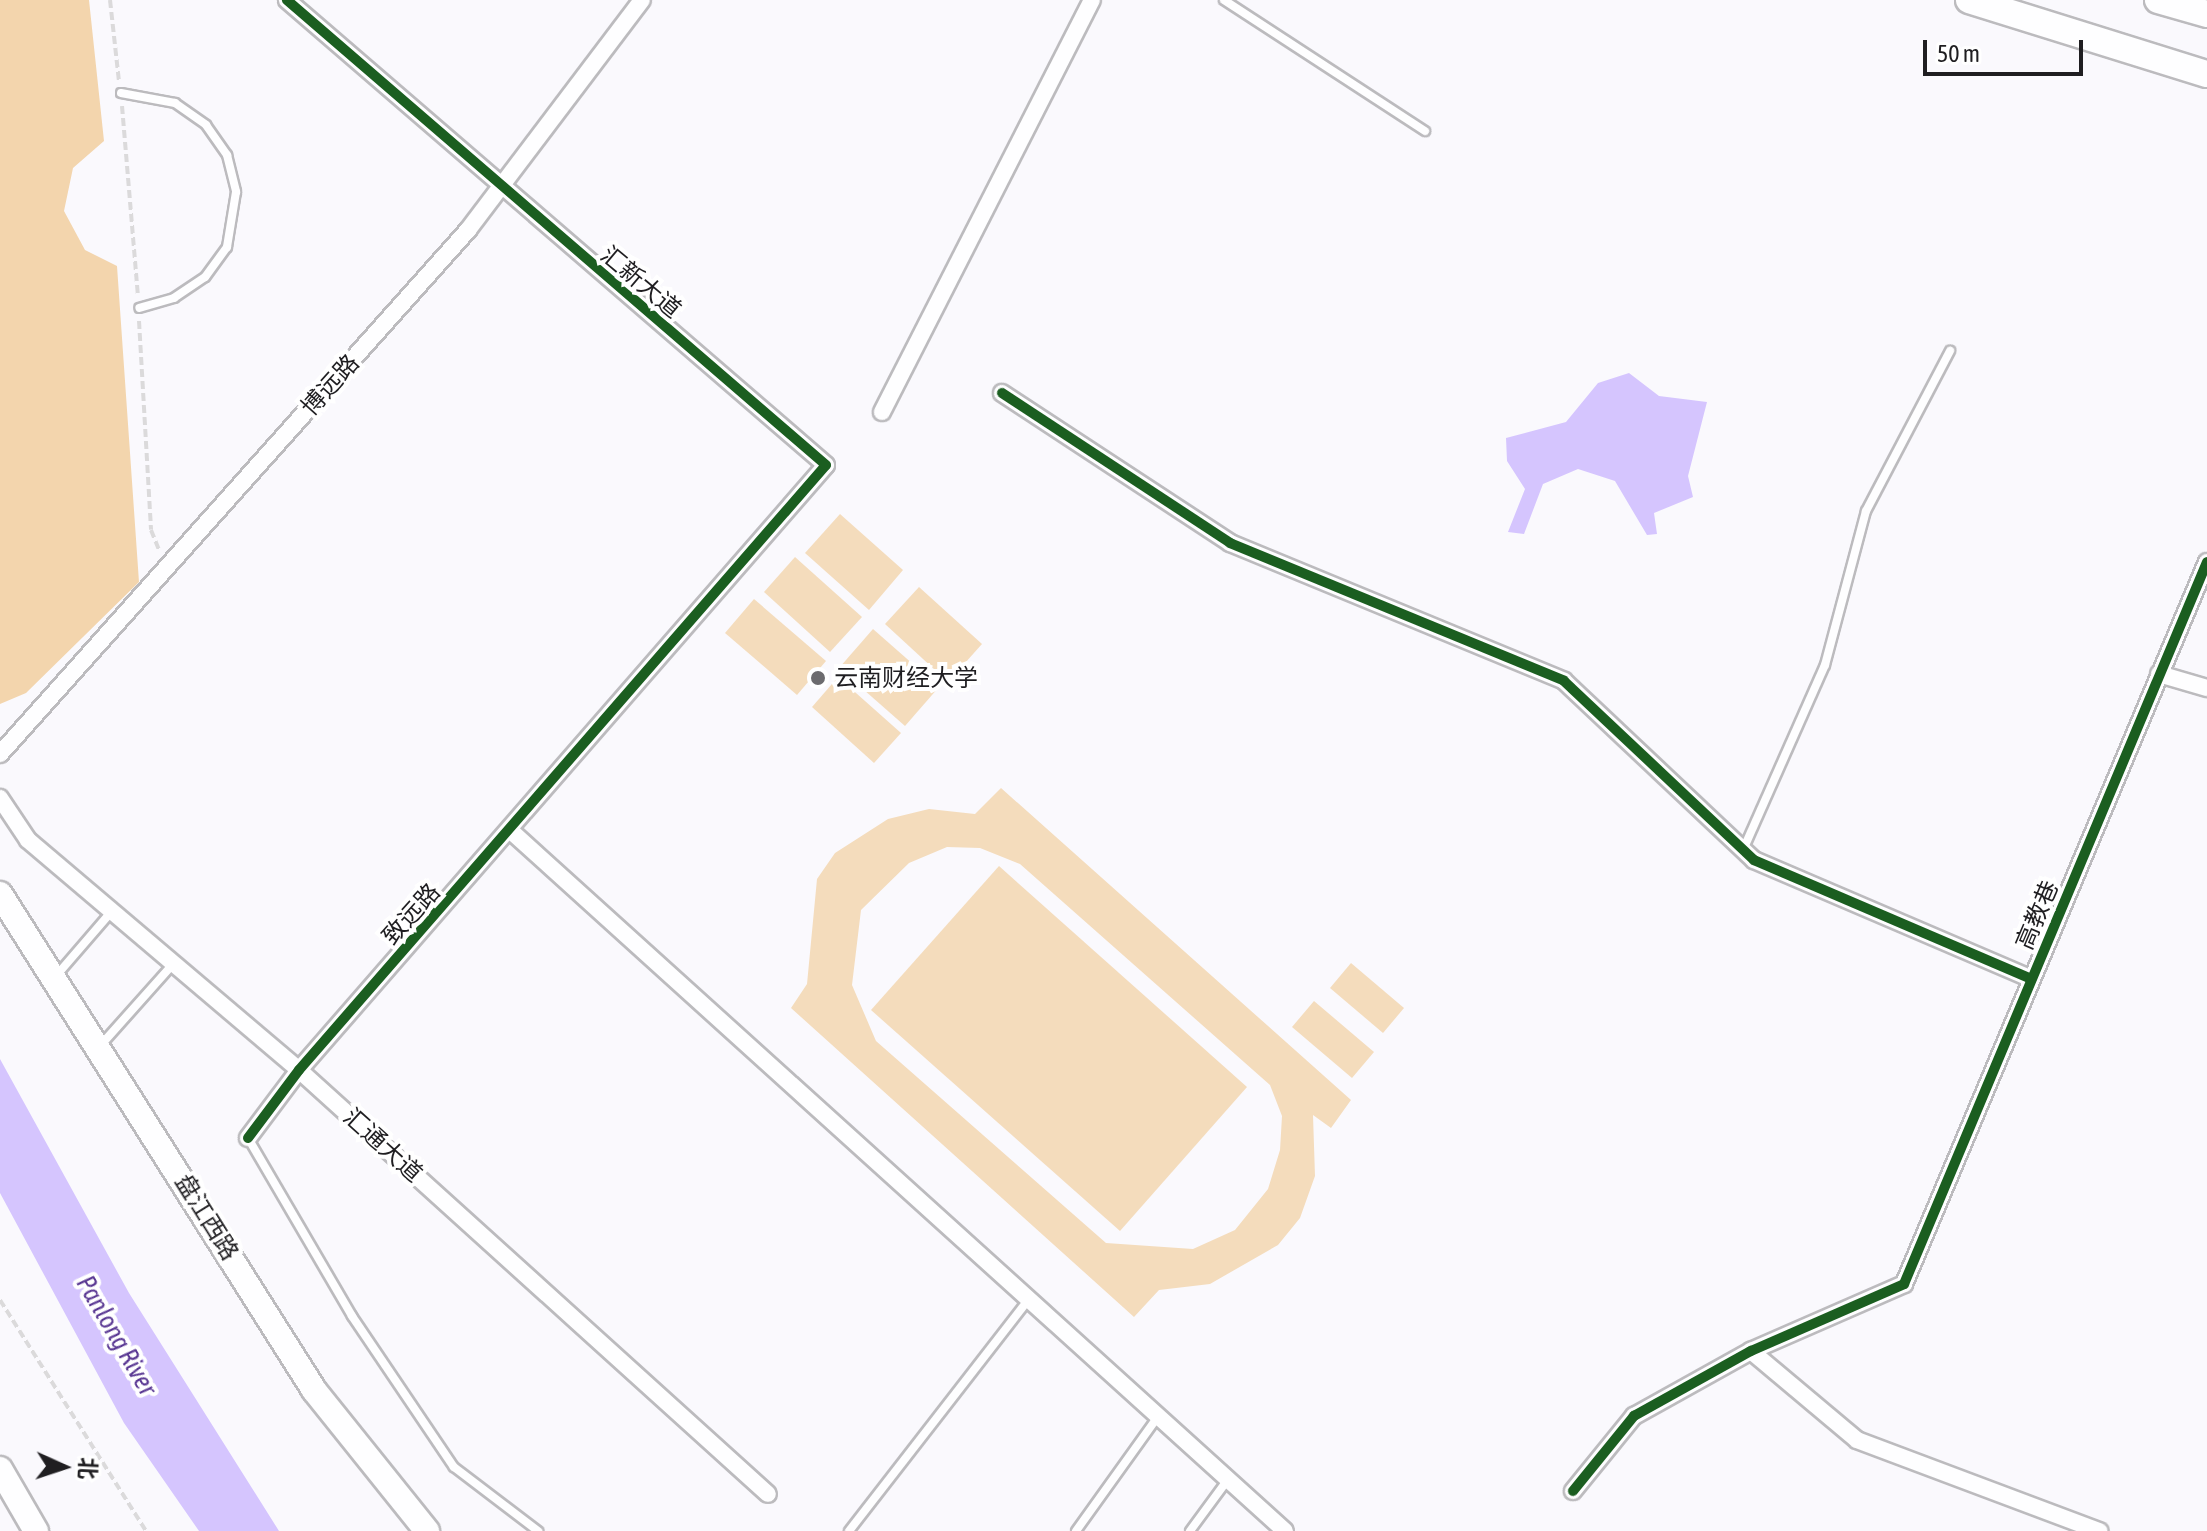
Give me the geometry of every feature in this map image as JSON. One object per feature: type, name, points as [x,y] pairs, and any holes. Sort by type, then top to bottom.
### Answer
[{"type":"main road","points":[[1969,0],[2207,74]]},
{"type":"main road","points":[[2158,0],[2207,14]]},
{"type":"street","name":"汇新大道","points":[[287,0],[500,190],[826,465]]},
{"type":"street","name":"博远路","points":[[0,754],[500,190],[642,0]]},
{"type":"street","points":[[882,412],[1092,0]]},
{"type":"street","points":[[1002,393],[1230,543],[1564,681],[1742,851],[2031,979]]},
{"type":"street","name":"致远路","points":[[248,1138],[299,1070],[512,832],[826,465]]},
{"type":"street","name":"高教巷","points":[[1751,1351],[1904,1284],[2207,562]]},
{"type":"street","points":[[2159,674],[2207,688]]},
{"type":"street","name":"汇通大道","points":[[0,798],[28,840],[299,1070],[768,1494]]},
{"type":"street","points":[[512,832],[1160,1414],[1285,1531]]},
{"type":"street","name":"盘江西路","points":[[0,894],[314,1390],[427,1531]]},
{"type":"street","points":[[1573,1491],[1634,1416],[1751,1351],[1857,1440],[2099,1531]]},
{"type":"street","points":[[0,1469],[36,1531]]},
{"type":"lane","points":[[1224,0],[1425,131]]},
{"type":"lane","points":[[121,93],[158,97],[191,113],[227,155],[236,192],[227,247],[205,277],[174,298],[139,308]]},
{"type":"lane","points":[[1742,851],[1825,665],[1866,511],[1950,351]]},
{"type":"lane","points":[[55,978],[113,910]]},
{"type":"lane","points":[[99,1046],[174,963]]},
{"type":"lane","points":[[248,1138],[352,1316],[454,1467],[538,1531]]},
{"type":"lane","points":[[849,1531],[1030,1298]]},
{"type":"lane","points":[[1076,1531],[1160,1414]]},
{"type":"lane","points":[[1190,1531],[1229,1477]]},
{"type":"path","points":[[110,0],[139,308],[151,530],[167,569]]},
{"type":"path","points":[[0,1300],[101,1471],[146,1531]]},
{"type":"shaded area","points":[[0,0],[89,0],[104,141],[73,168],[64,211],[85,250],[117,266],[139,582],[26,693],[0,704]]},
{"type":"shaded area","points":[[840,514],[903,570],[869,610],[805,553]]},
{"type":"shaded area","points":[[795,557],[862,617],[830,652],[764,592]]},
{"type":"shaded area","points":[[919,587],[982,644],[948,682],[885,624]]},
{"type":"shaded area","points":[[754,599],[826,661],[797,695],[725,633]]},
{"type":"shaded area","points":[[873,629],[939,687],[905,726],[839,668]]},
{"type":"shaded area","points":[[838,677],[901,733],[874,763],[812,707]]},
{"type":"shaded area","points":[[1001,788],[1351,1100],[1331,1128],[1313,1115],[1315,1176],[1300,1218],[1278,1245],[1210,1284],[1159,1290],[1134,1317],[791,1008],[807,984],[817,879],[835,853],[888,819],[929,809],[975,814]],"holes":[[[947,847],[980,848],[1020,864],[1270,1085],[1282,1116],[1280,1150],[1268,1189],[1235,1230],[1193,1249],[1106,1243],[876,1041],[852,985],[861,910],[909,863]]]},
{"type":"shaded area","points":[[999,866],[1247,1087],[1120,1231],[871,1010]]},
{"type":"shaded area","points":[[1351,963],[1404,1008],[1383,1033],[1330,988]]},
{"type":"shaded area","points":[[1314,1001],[1374,1052],[1352,1078],[1292,1027]]},
{"type":"water","points":[[1629,373],[1659,396],[1707,402],[1688,476],[1693,497],[1654,513],[1657,534],[1647,535],[1615,481],[1578,469],[1543,484],[1524,534],[1508,532],[1525,489],[1507,461],[1506,438],[1566,422],[1598,383]]},
{"type":"water","name":"Panlong River","points":[[0,1059],[129,1293],[279,1531],[199,1531],[124,1423],[0,1193]]},
{"type":"cycle path","points":[[248,1138],[299,1070],[826,465],[287,0]]},
{"type":"cycle path","points":[[1002,393],[1230,543],[1564,681],[1754,860],[2031,979]]},
{"type":"cycle path","points":[[1573,1491],[1634,1416],[1751,1351],[1904,1284],[2207,562]]},
{"type":"place","name":"云南财经大学","points":[[818,678]]}]
